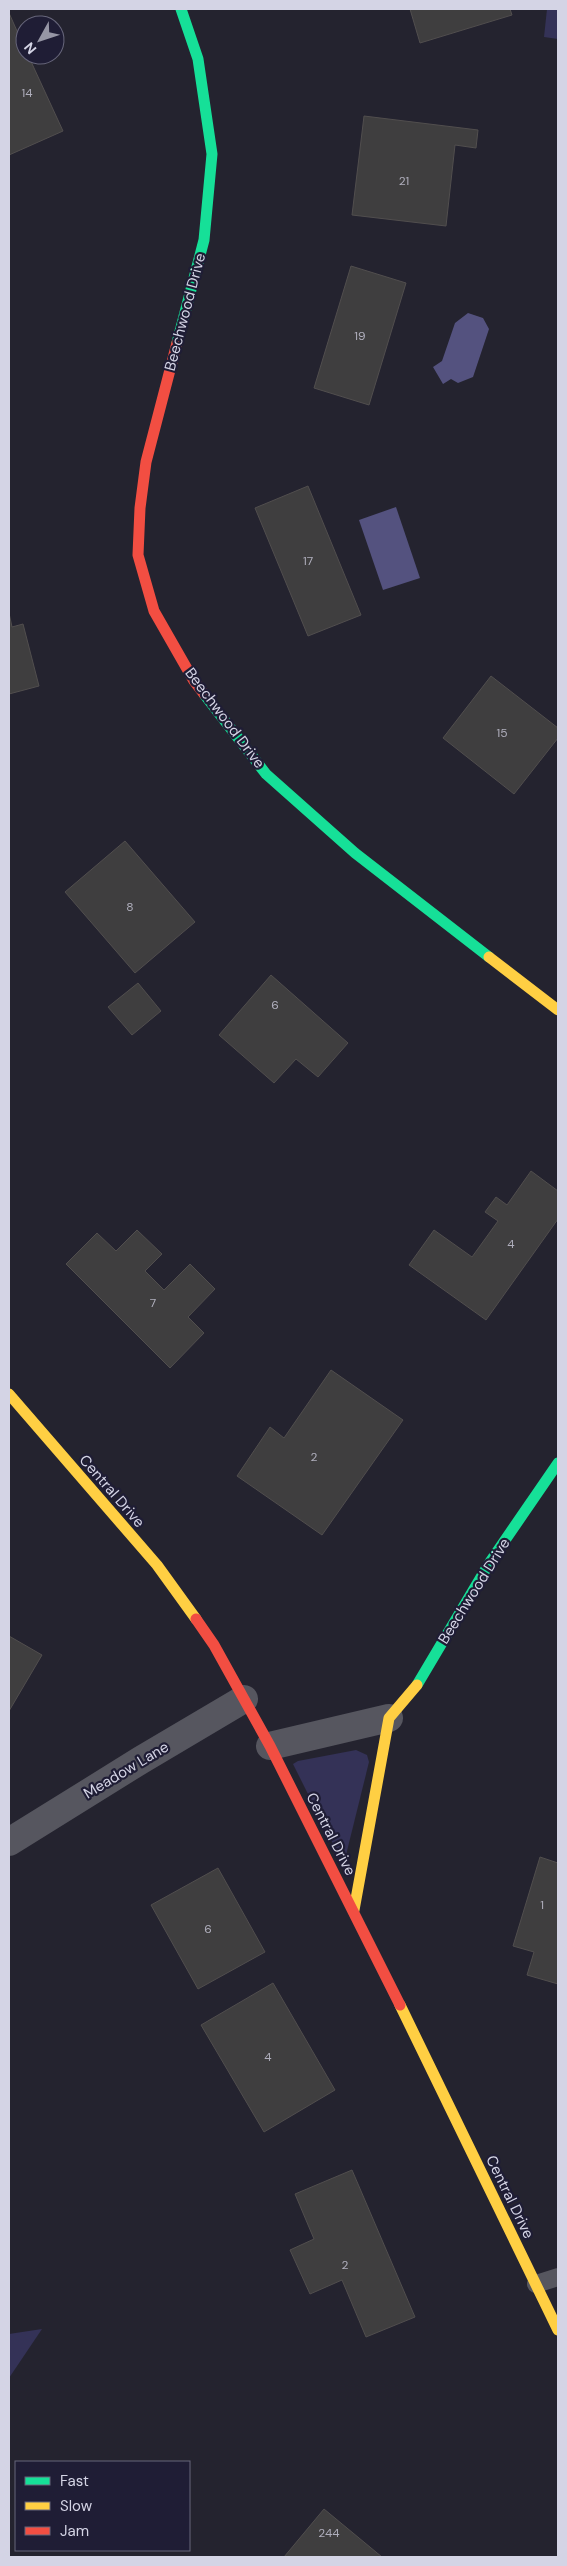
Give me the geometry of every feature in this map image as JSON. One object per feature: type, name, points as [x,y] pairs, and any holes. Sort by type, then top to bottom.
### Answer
[{"type":"street","name":"Beechwood Drive","points":[[182,9],[198,59],[212,154],[204,240],[146,462],[140,508],[138,554],[154,611],[194,682],[266,774],[355,852],[558,1010]]},
{"type":"street","name":"Central Drive","points":[[9,1394],[157,1565],[214,1645],[270,1746],[354,1910],[558,2330]]},
{"type":"street","name":"Beechwood Drive","points":[[389,1718],[415,1689],[490,1562],[558,1463]]},
{"type":"street","name":"Meadow Lane","points":[[9,1842],[244,1699]]},
{"type":"street","points":[[270,1746],[389,1718],[354,1910]]},
{"type":"lane","points":[[536,2284],[558,2277]]},
{"type":"shaded area","points":[[547,9],[558,9],[558,39],[544,37]]},
{"type":"shaded area","points":[[468,313],[483,318],[489,329],[473,377],[458,383],[451,379],[443,384],[433,367],[442,361],[455,323]]},
{"type":"shaded area","points":[[396,507],[420,578],[383,590],[359,520]]},
{"type":"shaded area","points":[[356,1750],[367,1755],[369,1762],[346,1855],[343,1857],[339,1856],[293,1764],[298,1761]]},
{"type":"shaded area","points":[[42,2329],[9,2378],[9,2334]]},
{"type":"building","points":[[410,9],[510,9],[512,15],[420,43]]},
{"type":"building","points":[[9,13],[15,26],[15,65],[33,65],[63,131],[9,155]]},
{"type":"building","points":[[364,116],[478,130],[476,148],[455,145],[446,226],[352,215]]},
{"type":"building","points":[[351,266],[406,283],[369,405],[314,388]]},
{"type":"building","points":[[308,486],[361,615],[308,636],[255,508]]},
{"type":"building","points":[[9,613],[12,627],[23,624],[39,686],[9,694]]},
{"type":"building","points":[[491,676],[558,728],[558,738],[514,794],[443,738]]},
{"type":"building","points":[[125,841],[195,922],[135,973],[65,892]]},
{"type":"building","points":[[271,975],[348,1043],[318,1077],[296,1059],[274,1083],[219,1035]]},
{"type":"building","points":[[138,983],[161,1011],[132,1035],[108,1007]]},
{"type":"building","points":[[531,1171],[558,1191],[558,1219],[486,1320],[409,1265],[434,1230],[472,1257],[498,1221],[485,1212],[496,1197],[507,1205]]},
{"type":"building","points":[[137,1230],[162,1254],[145,1271],[164,1290],[190,1264],[215,1289],[188,1317],[204,1333],[170,1368],[66,1264],[97,1233],[116,1251]]},
{"type":"building","points":[[331,1370],[403,1420],[322,1535],[237,1476],[270,1427],[284,1438]]},
{"type":"building","points":[[9,1636],[42,1655],[9,1711]]},
{"type":"building","points":[[540,1857],[558,1863],[558,1984],[527,1975],[534,1952],[513,1946]]},
{"type":"building","points":[[218,1868],[265,1952],[198,1989],[151,1905]]},
{"type":"building","points":[[273,1983],[335,2090],[264,2132],[201,2025]]},
{"type":"building","points":[[352,2170],[415,2317],[366,2337],[342,2280],[310,2294],[290,2250],[314,2239],[295,2194]]},
{"type":"building","points":[[324,2509],[382,2557],[284,2557]]},
{"type":"traffic: fast","points":[[177,343],[204,240],[212,154],[198,59],[181,9]]},
{"type":"traffic: fast","points":[[204,694],[266,774],[355,853],[489,957]]},
{"type":"traffic: fast","points":[[417,1685],[490,1562],[558,1463]]},
{"type":"traffic: slow","points":[[489,957],[558,1010]]},
{"type":"traffic: slow","points":[[9,1394],[157,1565],[196,1619]]},
{"type":"traffic: slow","points":[[354,1910],[389,1718],[417,1685]]},
{"type":"traffic: slow","points":[[400,2005],[558,2330]]},
{"type":"traffic: jam","points":[[177,343],[146,462],[140,508],[138,555],[154,611],[194,681],[204,694]]},
{"type":"traffic: jam","points":[[196,1619],[214,1645],[270,1746],[400,2005]]}]
